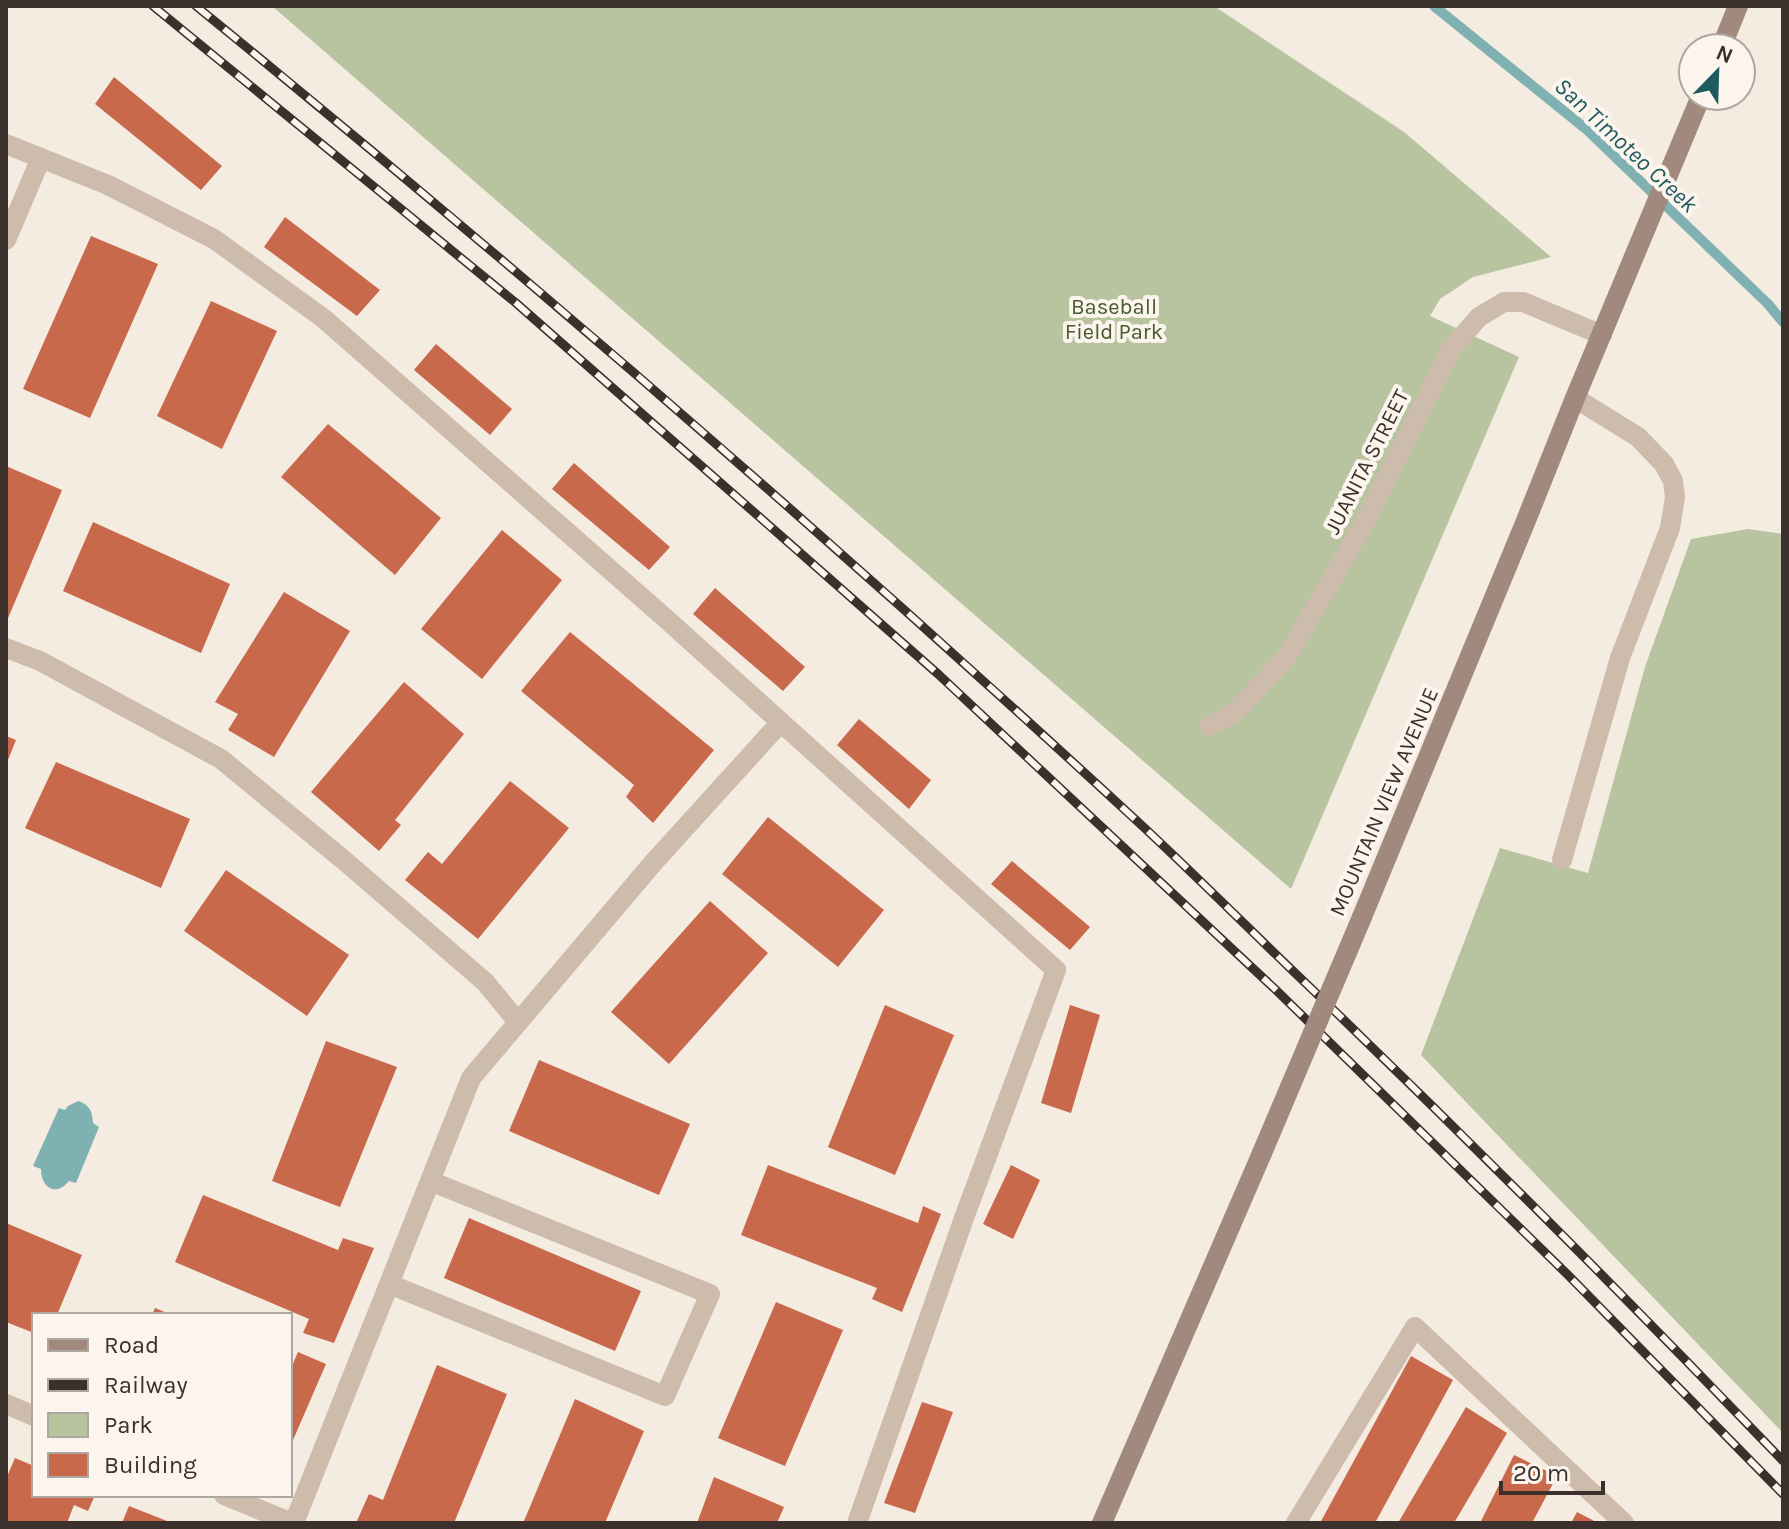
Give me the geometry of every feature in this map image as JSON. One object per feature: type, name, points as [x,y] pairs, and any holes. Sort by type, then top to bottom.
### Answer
[{"type":"main road","points":[[1727,32],[1738,6]]},
{"type":"main road","name":"MOUNTAIN VIEW AVENUE","points":[[1102,1523],[1362,917],[1694,112]]},
{"type":"street","points":[[6,144],[108,185],[214,239],[323,318],[652,606],[1056,970],[964,1218],[857,1523]]},
{"type":"street","points":[[6,240],[41,158]]},
{"type":"street","name":"JUANITA STREET","points":[[1209,726],[1232,715],[1286,658],[1365,522],[1451,349],[1479,317],[1504,302],[1523,302],[1602,335]]},
{"type":"street","points":[[1562,860],[1620,658],[1670,528],[1675,497],[1673,481],[1664,464],[1638,437],[1575,398]]},
{"type":"street","points":[[6,648],[40,661],[221,759],[485,982],[518,1022]]},
{"type":"street","points":[[229,1497],[293,1523],[471,1078],[653,863],[781,722]]},
{"type":"street","points":[[389,1284],[665,1396],[710,1294],[430,1181]]},
{"type":"street","points":[[1296,1523],[1415,1327],[1624,1523]]},
{"type":"street","points":[[6,1404],[32,1415]]},
{"type":"green space","name":"Baseball Field Park","points":[[272,6],[1214,6],[1404,132],[1551,257],[1473,277],[1440,299],[1430,316],[1519,357],[1291,889]]},
{"type":"green space","points":[[1748,529],[1783,534],[1783,1433],[1421,1055],[1500,848],[1588,873],[1645,667],[1691,539]]},
{"type":"water","points":[[78,1101],[88,1107],[93,1123],[99,1127],[76,1183],[69,1181],[59,1189],[50,1188],[44,1181],[41,1169],[33,1166],[59,1108],[65,1110]]},
{"type":"building","points":[[114,77],[222,166],[201,190],[95,104]]},
{"type":"building","points":[[285,217],[380,290],[357,316],[264,247]]},
{"type":"building","points":[[91,236],[158,264],[90,418],[23,389]]},
{"type":"building","points":[[211,301],[277,331],[222,449],[157,416]]},
{"type":"building","points":[[436,344],[512,409],[490,435],[414,370]]},
{"type":"building","points":[[328,424],[441,518],[395,575],[281,477]]},
{"type":"building","points":[[574,463],[670,547],[649,570],[552,489]]},
{"type":"building","points":[[6,466],[62,490],[6,623]]},
{"type":"building","points":[[93,522],[230,584],[201,653],[63,591]]},
{"type":"building","points":[[502,530],[562,580],[482,679],[421,629]]},
{"type":"building","points":[[715,588],[805,667],[783,691],[693,614]]},
{"type":"building","points":[[284,592],[350,631],[274,757],[228,730],[238,714],[215,702]]},
{"type":"building","points":[[570,632],[714,750],[653,823],[626,797],[634,785],[521,691]]},
{"type":"building","points":[[404,682],[464,734],[395,820],[401,825],[379,851],[311,792]]},
{"type":"building","points":[[859,719],[931,780],[909,809],[837,745]]},
{"type":"building","points":[[6,736],[16,740],[6,765]]},
{"type":"building","points":[[56,762],[190,819],[161,888],[25,828]]},
{"type":"building","points":[[510,781],[569,828],[478,939],[405,880],[428,852],[442,864]]},
{"type":"building","points":[[768,817],[884,910],[838,967],[722,874]]},
{"type":"building","points":[[1012,861],[1090,927],[1070,950],[991,884]]},
{"type":"building","points":[[226,870],[349,955],[307,1016],[184,931]]},
{"type":"building","points":[[710,901],[768,953],[669,1064],[611,1012]]},
{"type":"building","points":[[885,1005],[954,1035],[895,1175],[828,1147]]},
{"type":"building","points":[[1070,1005],[1100,1015],[1071,1113],[1041,1103]]},
{"type":"building","points":[[326,1041],[397,1067],[340,1207],[272,1181]]},
{"type":"building","points":[[539,1060],[690,1124],[659,1195],[509,1131]]},
{"type":"building","points":[[768,1165],[918,1223],[923,1206],[941,1214],[902,1312],[872,1299],[877,1288],[741,1235]]},
{"type":"building","points":[[1011,1165],[1040,1180],[1013,1239],[983,1224]]},
{"type":"building","points":[[203,1195],[338,1250],[343,1238],[374,1248],[334,1343],[303,1333],[309,1319],[175,1262]]},
{"type":"building","points":[[469,1218],[641,1291],[615,1351],[444,1278]]},
{"type":"building","points":[[6,1223],[82,1255],[58,1313],[32,1313],[32,1332],[6,1322]]},
{"type":"building","points":[[776,1302],[843,1330],[785,1466],[718,1438]]},
{"type":"building","points":[[298,1352],[326,1364],[292,1442],[292,1366]]},
{"type":"building","points":[[1411,1356],[1453,1380],[1375,1523],[1320,1523]]},
{"type":"building","points":[[437,1365],[507,1394],[454,1523],[356,1523],[369,1494],[383,1500]]},
{"type":"building","points":[[575,1399],[644,1431],[605,1523],[528,1523],[524,1521]]},
{"type":"building","points":[[922,1402],[953,1412],[915,1513],[884,1503]]},
{"type":"building","points":[[1466,1407],[1507,1433],[1454,1523],[1398,1523]]},
{"type":"building","points":[[1514,1455],[1557,1476],[1532,1523],[1480,1523]]},
{"type":"building","points":[[15,1458],[32,1465],[32,1497],[94,1497],[88,1511],[74,1505],[67,1523],[6,1523],[6,1479]]},
{"type":"building","points":[[714,1477],[784,1507],[777,1523],[697,1523]]},
{"type":"building","points":[[129,1506],[172,1523],[122,1523]]},
{"type":"building","points":[[1577,1512],[1598,1523],[1571,1523]]},
{"type":"waterway","name":"San Timoteo Creek","points":[[1434,6],[1586,129],[1783,322]]},
{"type":"railway","points":[[153,6],[516,303],[938,674],[1276,990],[1568,1275],[1783,1494]]},
{"type":"railway","points":[[196,6],[436,204],[673,406],[907,612],[1137,821],[1479,1152],[1783,1461]]}]
